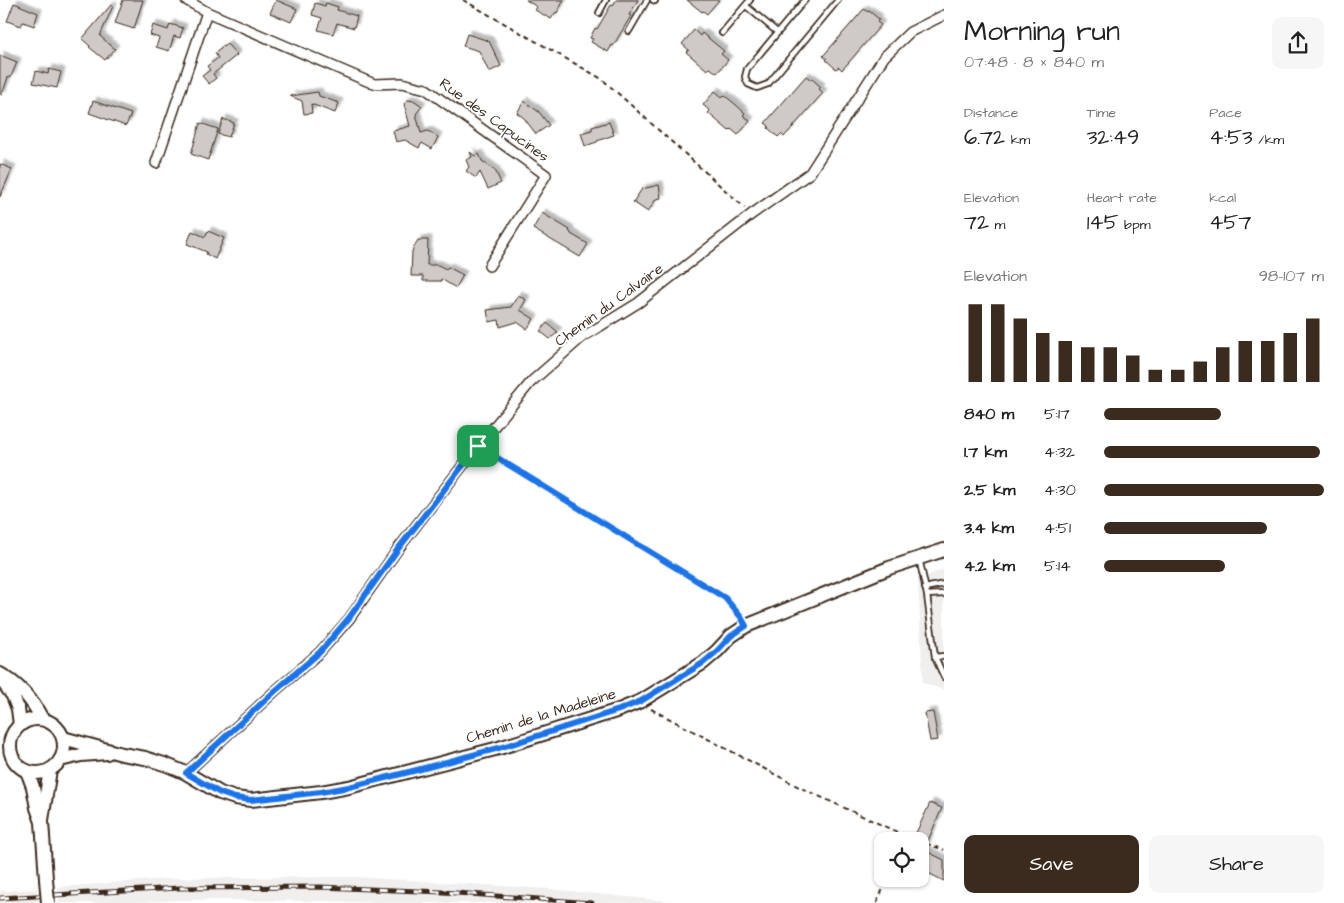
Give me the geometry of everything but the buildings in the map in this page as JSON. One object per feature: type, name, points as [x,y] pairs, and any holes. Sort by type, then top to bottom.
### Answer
[{"type":"street","name":"Rue des Capucines","points":[[186,0],[202,3],[208,12],[374,84],[402,83],[426,89],[546,175],[489,266]]},
{"type":"street","points":[[156,163],[208,12]]},
{"type":"street","name":"Chemin du Calvaire","points":[[186,773],[320,652],[349,618],[398,549],[478,446],[531,382],[581,338],[638,303],[752,214],[810,174],[884,57],[910,32],[944,15]]},
{"type":"street","name":"Chemin de la Madeleine","points":[[122,754],[145,758],[167,765],[186,773],[220,793],[235,798],[251,800],[349,787],[499,748],[619,710],[641,701],[703,663],[731,636],[746,626],[889,568],[944,550]]},
{"type":"street","points":[[0,674],[9,679],[25,695],[42,720]]},
{"type":"street","points":[[0,678],[13,696],[18,708],[11,733],[10,752],[19,767],[34,773],[42,773],[56,766],[64,754],[63,738],[55,726],[49,722],[34,719],[26,721],[11,733]]},
{"type":"street","points":[[63,738],[122,754]]},
{"type":"street","points":[[0,754],[14,760]]},
{"type":"street","points":[[60,760],[81,755],[122,754]]},
{"type":"street","points":[[48,903],[42,822],[50,770]]},
{"type":"street","points":[[27,771],[42,822]]},
{"type":"lane","points":[[599,12],[606,0]]},
{"type":"lane","points":[[629,31],[647,0]]},
{"type":"lane","points":[[722,33],[750,0]]},
{"type":"lane","points":[[805,0],[747,69],[744,77],[748,84],[757,88],[768,84],[838,0]]},
{"type":"lane","points":[[746,6],[777,32]]},
{"type":"lane","points":[[919,557],[935,657],[944,677]]},
{"type":"lane","points":[[925,588],[944,584]]},
{"type":"lane","points":[[926,595],[944,594]]},
{"type":"lane","points":[[935,657],[944,656]]},
{"type":"path","points":[[462,0],[602,79],[752,214]]},
{"type":"path","points":[[478,446],[725,598],[746,626]]},
{"type":"path","points":[[641,701],[651,710],[799,787],[897,832]]},
{"type":"path","points":[[929,844],[944,850]]},
{"type":"path","points":[[877,903],[884,887]]},
{"type":"shaded area","points":[[944,569],[944,690],[923,683],[918,579]]},
{"type":"shaded area","points":[[355,877],[551,889],[685,903],[383,903],[181,900],[125,903],[59,903],[58,887],[179,878]]},
{"type":"shaded area","points":[[37,889],[38,903],[0,903],[0,891]]},
{"type":"railway","points":[[0,898],[179,888],[320,887],[443,892],[592,903]]},
{"type":"route","points":[[478,446],[725,598],[746,626],[731,636],[703,663],[641,701],[619,710],[499,748],[417,770],[349,787],[251,800],[235,798],[220,793],[186,773],[320,652],[349,618],[398,549],[478,446]]}]
